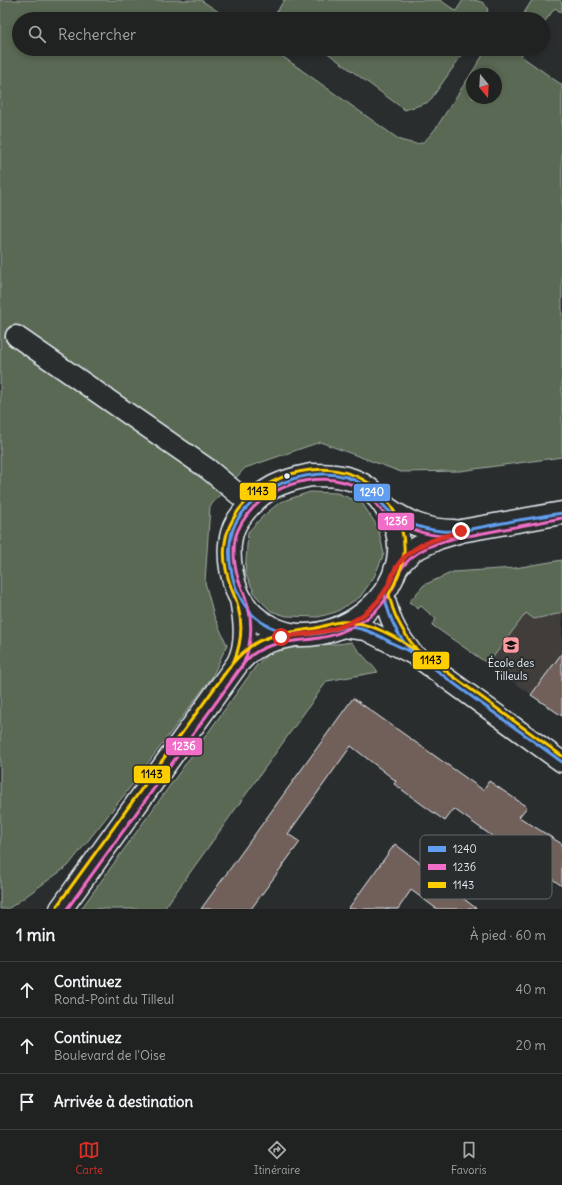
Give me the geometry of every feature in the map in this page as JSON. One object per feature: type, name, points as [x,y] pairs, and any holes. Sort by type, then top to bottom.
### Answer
[{"type":"main road","points":[[61,909],[238,664],[249,651],[258,645],[281,637],[320,633],[342,626],[362,616],[384,593],[395,570],[399,552],[394,523],[380,500],[362,484],[341,476],[311,475],[285,481],[268,489],[250,504],[238,519],[230,540],[230,562],[232,572],[237,589],[248,610],[263,623],[275,629],[299,635]]},
{"type":"main road","points":[[384,507],[415,525],[440,531],[461,531]]},
{"type":"main road","points":[[395,570],[413,550],[438,538],[461,531],[562,513]]},
{"type":"main road","points":[[238,664],[243,651],[245,635],[242,599]]},
{"type":"street","points":[[16,336],[208,469],[250,504]]},
{"type":"street","points":[[384,593],[386,607],[396,632],[413,654]]},
{"type":"street","points":[[342,626],[366,630],[413,654],[562,762]]},
{"type":"shaded area","name":"École des Tilleuls","points":[[562,592],[562,716],[432,625]]},
{"type":"green space","points":[[0,0],[201,0],[219,12],[12,12],[12,56],[282,56],[400,140],[418,144],[424,141],[436,128],[466,82],[466,104],[502,104],[502,68],[475,68],[482,56],[521,56],[562,85],[562,457],[460,471],[401,472],[320,442],[245,468],[210,506],[205,582],[214,616],[227,645],[212,677],[125,794],[68,866],[8,909],[0,909]]},
{"type":"green space","points":[[284,0],[440,0],[456,11],[463,0],[474,0],[482,2],[487,8],[488,12],[277,12]]},
{"type":"green space","points":[[532,0],[560,0],[562,3],[562,13],[555,8],[550,15],[550,12],[525,12]]},
{"type":"green space","points":[[332,56],[461,56],[429,102],[405,110]]},
{"type":"green space","points":[[310,492],[337,493],[362,503],[378,527],[384,554],[374,577],[360,597],[336,612],[318,617],[286,616],[271,611],[256,596],[245,573],[248,532],[262,517],[280,502]]},
{"type":"green space","points":[[562,560],[562,613],[534,619],[526,613],[488,664],[432,625],[436,619],[421,606],[418,609],[409,602],[424,585],[453,572],[515,568]]},
{"type":"green space","points":[[351,642],[378,672],[327,681],[164,909],[81,909],[256,666],[264,658],[272,651],[289,647]]},
{"type":"building","points":[[562,653],[562,716],[531,695]]},
{"type":"building","points":[[353,698],[483,790],[489,781],[527,807],[519,817],[548,835],[490,835],[454,809],[445,821],[394,784],[396,781],[351,746],[288,834],[300,842],[251,909],[201,909]]},
{"type":"building","points":[[552,838],[562,844],[562,886],[552,879]]},
{"type":"building","points":[[395,844],[420,863],[420,897],[411,890],[398,909],[348,909]]},
{"type":"building","points":[[423,899],[464,899],[477,909],[437,909]]},
{"type":"transit line","name":"1143","points":[[57,906],[234,661],[240,641],[241,628],[240,614],[226,570],[224,553],[226,535],[239,510],[255,494],[264,487],[281,478],[299,472],[318,469],[336,470],[354,475],[370,484],[384,496],[395,513],[401,528],[404,544],[402,564],[389,594],[393,610],[407,637],[417,650],[562,756]]},
{"type":"transit line","name":"1240","points":[[562,513],[460,531],[434,530],[403,521],[390,512],[368,488],[354,480],[343,476],[318,474],[283,483],[260,496],[244,511],[233,529],[230,540],[230,564],[236,588],[247,609],[262,622],[278,630],[295,634],[321,633],[341,628],[356,628],[374,633],[413,653],[562,762]]},
{"type":"transit line","name":"1236","points":[[67,909],[243,665],[248,651],[251,628],[250,613],[235,566],[234,550],[238,530],[247,515],[259,502],[274,492],[291,485],[308,480],[326,479],[343,482],[359,488],[366,493],[383,512],[401,525],[422,533],[434,535],[457,537],[468,536],[562,518]]},
{"type":"transit line","name":"1236","points":[[231,681],[240,667],[259,650],[284,642],[330,636],[346,630],[366,619],[372,615],[385,601],[395,584],[399,573],[412,557],[430,546],[469,535]]},
{"type":"transit line","name":"1240","points":[[384,593],[386,603],[396,629],[406,645],[420,659]]},
{"type":"transit line","name":"1143","points":[[223,675],[233,662],[251,646],[261,640],[340,622],[362,624],[383,631],[421,654]]},
{"type":"place","name":"École des Tilleuls","points":[[511,645]]},
{"type":"route","points":[[281,637],[320,633],[332,630],[362,616],[384,593],[395,570],[406,556],[423,544],[461,531]]}]
